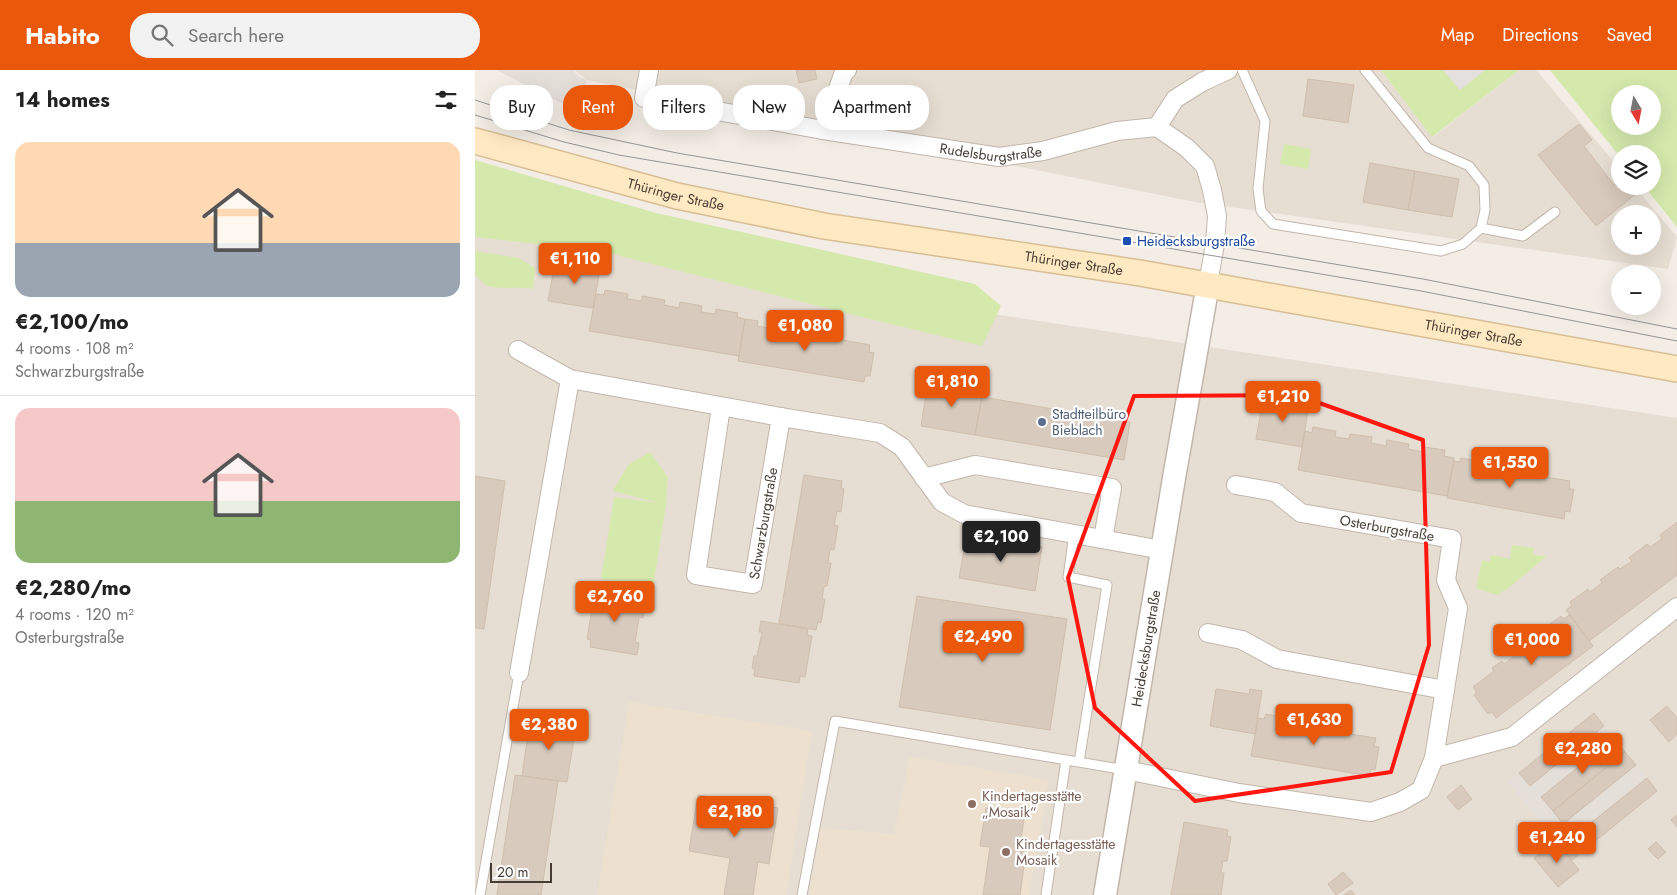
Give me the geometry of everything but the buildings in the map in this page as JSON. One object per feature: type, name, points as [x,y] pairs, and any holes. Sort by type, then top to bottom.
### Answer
[{"type":"main road","name":"Thüringer Straße","points":[[475,141],[677,196],[824,226],[1208,284],[1677,369]]},
{"type":"street","name":"Rudelsburgstraße","points":[[649,70],[644,98],[815,129]]},
{"type":"street","points":[[839,85],[844,72],[847,70]]},
{"type":"street","points":[[1208,284],[1215,244],[1217,216],[1205,166],[1187,148],[1157,127],[1175,99],[1202,82],[1227,70]]},
{"type":"street","name":"Rudelsburgstraße","points":[[823,130],[999,157],[1043,151],[1117,130],[1157,127]]},
{"type":"street","name":"Heidecksburgstraße","points":[[1105,895],[1208,284]]},
{"type":"street","points":[[518,350],[570,379],[721,407],[881,433],[902,448],[942,502],[964,514],[1162,550]]},
{"type":"street","points":[[519,674],[570,379]]},
{"type":"street","name":"Schwarzburgstraße","points":[[721,407],[696,575],[753,584],[781,417]]},
{"type":"street","points":[[924,478],[975,465],[1111,488],[1103,539]]},
{"type":"street","name":"Osterburgstraße","points":[[1126,770],[1239,793],[1371,812],[1400,802],[1421,790],[1434,758],[1458,608],[1446,580],[1452,539],[1301,513],[1275,492],[1236,485]]},
{"type":"street","points":[[1434,758],[1512,737],[1677,607]]},
{"type":"street","points":[[1208,633],[1242,640],[1277,659],[1445,690]]},
{"type":"lane","points":[[1242,70],[1265,121],[1258,189],[1261,211],[1273,224],[1441,251],[1463,244],[1481,228],[1485,210],[1485,185],[1469,166],[1428,148],[1365,70]]},
{"type":"lane","points":[[1481,228],[1523,236],[1555,212]]},
{"type":"lane","points":[[1074,534],[1068,577],[1107,585],[1079,762]]},
{"type":"lane","points":[[480,895],[519,674]]},
{"type":"lane","points":[[802,895],[835,721],[1126,770]]},
{"type":"lane","points":[[1046,895],[1066,760]]},
{"type":"highlighted area","points":[[1297,395],[1423,440],[1429,645],[1391,772],[1195,801],[1095,708],[1068,578],[1134,396]]},
{"type":"shaded area","points":[[497,70],[573,70],[579,77],[587,80],[585,85],[563,85],[563,104],[553,99],[553,85],[525,85]]},
{"type":"shaded area","points":[[574,70],[1381,70],[1433,137],[1519,70],[1536,70],[1611,158],[1611,195],[1642,195],[1650,205],[1611,205],[1611,255],[1661,255],[1661,218],[1677,237],[1668,269],[1661,268],[1661,265],[1640,265],[1195,202],[836,130],[929,130],[929,85],[815,85],[815,126],[805,124],[805,85],[733,85],[733,109],[723,107],[723,85],[643,85],[643,91],[633,89],[633,85],[612,85],[587,80]]},
{"type":"shaded area","points":[[1443,70],[1485,70],[1460,90]]},
{"type":"shaded area","points":[[475,203],[940,306],[1677,418],[1677,895],[475,895]]},
{"type":"shaded area","points":[[629,702],[812,731],[786,895],[597,895]]},
{"type":"shaded area","points":[[1594,713],[1657,791],[1572,860],[1508,782]]},
{"type":"shaded area","name":"Kindertagesstätte „Mosaik“","points":[[910,757],[1049,780],[1029,895],[810,895],[821,828],[894,834]]},
{"type":"green space","points":[[1381,70],[1519,70],[1432,137]]},
{"type":"green space","points":[[1550,70],[1677,70],[1677,227],[1651,195],[1661,195],[1661,145],[1611,146]]},
{"type":"green space","points":[[1284,144],[1311,149],[1308,169],[1280,164]]},
{"type":"green space","points":[[475,160],[656,213],[975,284],[1001,306],[982,346],[605,252],[475,237]]},
{"type":"green space","points":[[475,251],[519,258],[535,268],[533,289],[499,288],[486,285],[475,275]]},
{"type":"green space","points":[[650,452],[668,477],[666,505],[653,587],[601,579],[614,497],[659,503],[613,491],[628,465]]},
{"type":"green space","points":[[1512,545],[1534,548],[1532,555],[1547,556],[1497,595],[1476,588],[1482,560],[1490,562],[1491,555],[1510,559]]},
{"type":"tram line","points":[[475,100],[569,130],[677,153],[1423,279],[1677,329]]},
{"type":"tram line","points":[[475,115],[564,142],[619,155],[1421,291],[1677,341]]},
{"type":"place","name":"Heidecksburgstraße","points":[[1127,241]]},
{"type":"place","name":"Stadtteilbüro Bieblach","points":[[1042,422]]},
{"type":"place","name":"Kindertagesstätte „Mosaik“","points":[[972,804]]},
{"type":"place","name":"Kindertagesstätte Mosaik","points":[[1006,852]]}]
